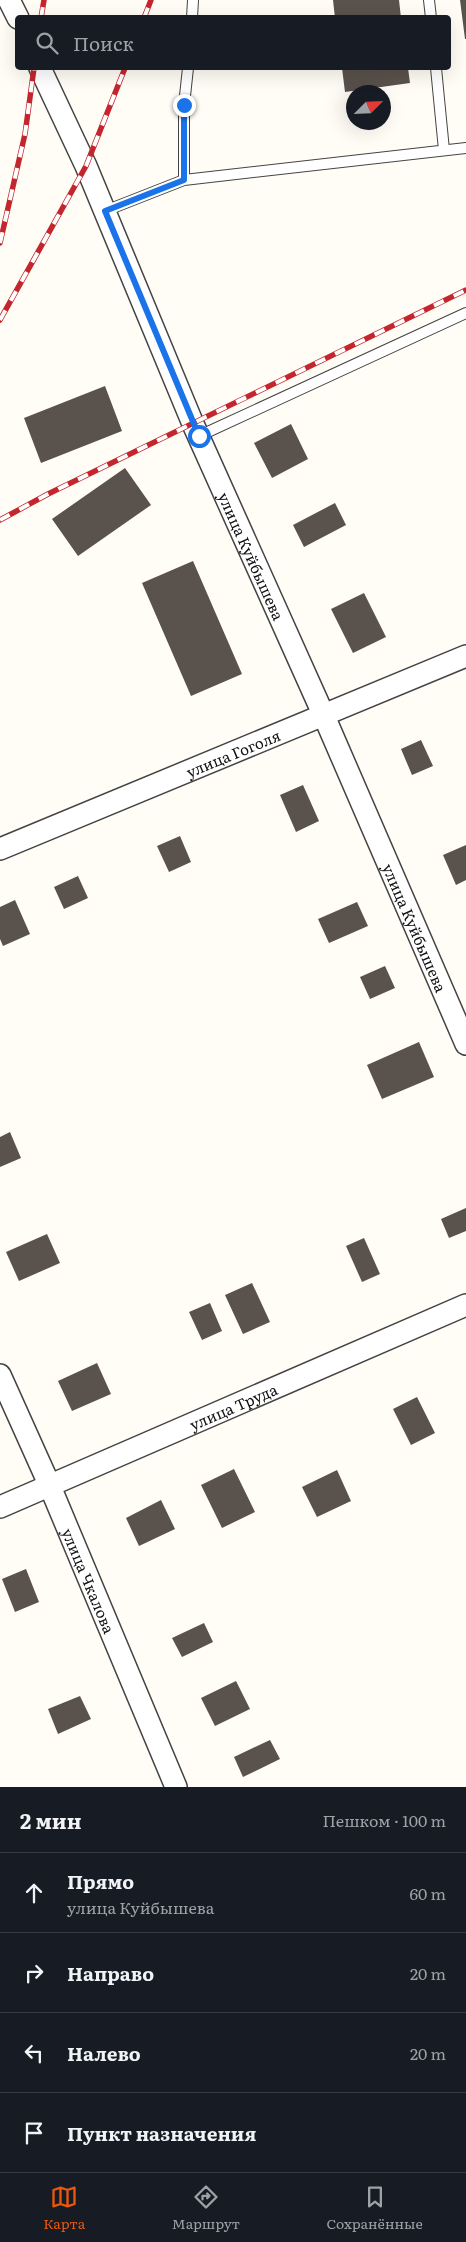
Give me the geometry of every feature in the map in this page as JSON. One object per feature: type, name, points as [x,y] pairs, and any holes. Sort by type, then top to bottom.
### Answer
[{"type":"street","points":[[9,0],[16,15]]},
{"type":"street","name":"улица Куйбышева","points":[[41,70],[86,166],[199,436],[324,716],[466,1044]]},
{"type":"street","name":"улица Гоголя","points":[[0,849],[466,656]]},
{"type":"street","name":"улица Труда","points":[[0,1506],[466,1305]]},
{"type":"street","name":"улица Чкалова","points":[[0,1376],[49,1484],[176,1787]]},
{"type":"lane","points":[[192,15],[193,0]]},
{"type":"lane","points":[[430,0],[431,15]]},
{"type":"lane","points":[[184,180],[184,105],[188,70]]},
{"type":"lane","points":[[436,70],[444,150]]},
{"type":"lane","points":[[105,211],[184,180],[466,148]]},
{"type":"lane","points":[[199,436],[466,313]]},
{"type":"building","points":[[333,0],[399,0],[401,15],[335,15]]},
{"type":"building","points":[[460,0],[466,0],[466,39],[465,39]]},
{"type":"building","points":[[342,70],[408,70],[410,83],[391,86],[346,85],[346,92]]},
{"type":"building","points":[[105,386],[122,431],[41,463],[24,418]]},
{"type":"building","points":[[291,424],[308,459],[272,478],[254,443]]},
{"type":"building","points":[[125,468],[151,505],[78,556],[52,519]]},
{"type":"building","points":[[335,503],[346,525],[304,547],[293,525]]},
{"type":"building","points":[[193,561],[242,674],[191,696],[142,583]]},
{"type":"building","points":[[364,593],[386,637],[353,653],[331,609]]},
{"type":"building","points":[[421,740],[433,766],[412,775],[401,749]]},
{"type":"building","points":[[303,785],[319,821],[296,832],[280,795]]},
{"type":"building","points":[[180,836],[191,862],[169,872],[157,846]]},
{"type":"building","points":[[466,845],[466,880],[456,885],[443,855]]},
{"type":"building","points":[[78,876],[88,898],[64,909],[54,887]]},
{"type":"building","points":[[15,900],[30,934],[3,946],[0,939],[0,907]]},
{"type":"building","points":[[357,902],[368,926],[329,943],[318,919]]},
{"type":"building","points":[[385,966],[395,988],[370,999],[360,977]]},
{"type":"building","points":[[419,1042],[434,1077],[382,1099],[367,1065]]},
{"type":"building","points":[[10,1132],[21,1158],[0,1167],[0,1137]]},
{"type":"building","points":[[466,1208],[466,1231],[449,1238],[441,1219]]},
{"type":"building","points":[[47,1234],[60,1263],[19,1281],[6,1252]]},
{"type":"building","points":[[364,1238],[380,1274],[362,1282],[346,1246]]},
{"type":"building","points":[[252,1283],[270,1322],[243,1334],[225,1295]]},
{"type":"building","points":[[210,1303],[222,1331],[202,1340],[189,1312]]},
{"type":"building","points":[[97,1363],[111,1394],[72,1411],[58,1381]]},
{"type":"building","points":[[417,1397],[435,1433],[411,1445],[393,1409]]},
{"type":"building","points":[[234,1469],[255,1512],[222,1528],[201,1485]]},
{"type":"building","points":[[337,1470],[351,1501],[317,1517],[302,1487]]},
{"type":"building","points":[[161,1500],[175,1529],[139,1546],[126,1518]]},
{"type":"building","points":[[26,1569],[39,1602],[15,1612],[2,1579]]},
{"type":"building","points":[[204,1623],[213,1642],[182,1657],[172,1638]]},
{"type":"building","points":[[236,1681],[250,1709],[215,1726],[201,1698]]},
{"type":"building","points":[[80,1696],[91,1719],[58,1734],[48,1709]]},
{"type":"building","points":[[270,1740],[280,1759],[243,1777],[234,1757]]},
{"type":"railway","points":[[42,15],[44,0]]},
{"type":"railway","points":[[145,15],[151,0]]},
{"type":"railway","points":[[0,243],[25,134],[34,70]]},
{"type":"railway","points":[[0,320],[86,166],[124,70]]},
{"type":"railway","points":[[0,520],[48,494],[466,290]]},
{"type":"route","points":[[184,105],[184,180],[105,211],[199,436]]}]
